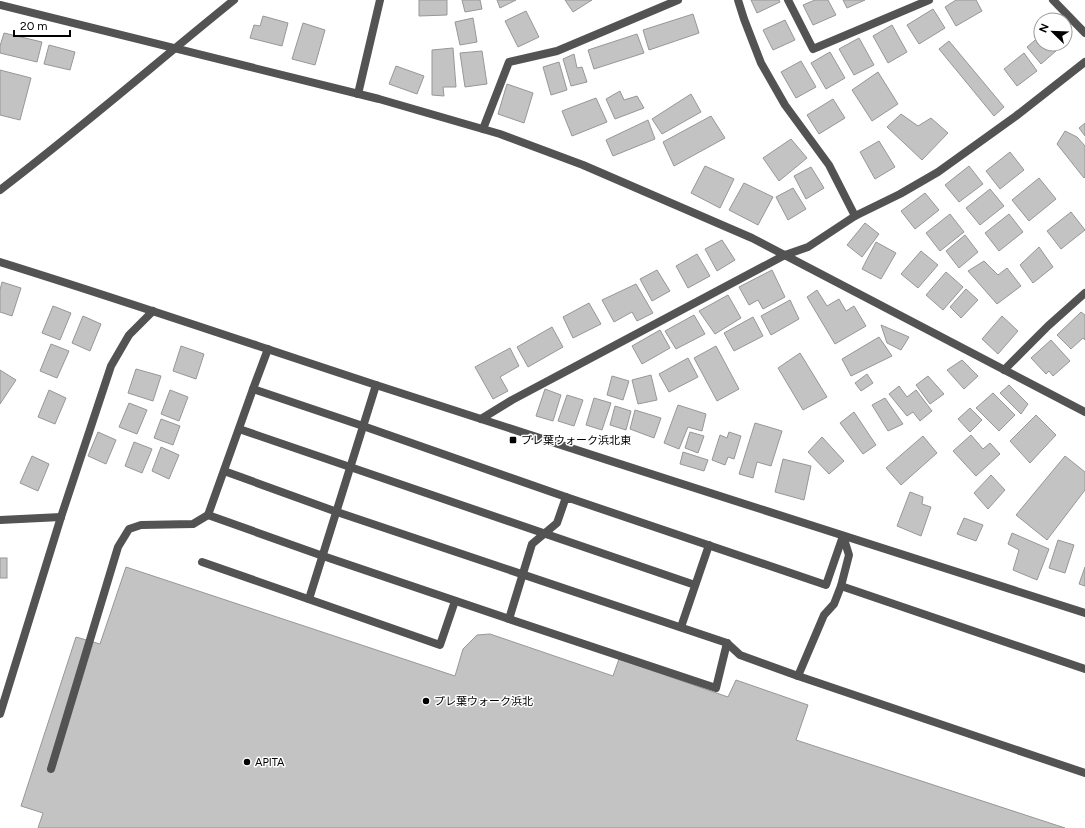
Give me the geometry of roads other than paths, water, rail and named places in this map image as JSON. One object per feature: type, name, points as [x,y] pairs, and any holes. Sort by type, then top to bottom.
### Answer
[{"type":"street","points":[[0,190],[95,115],[234,0]]},
{"type":"street","points":[[358,94],[380,0]]},
{"type":"street","points":[[483,129],[509,62],[557,51],[678,0]]},
{"type":"street","points":[[738,0],[761,63],[785,105],[829,165],[855,216]]},
{"type":"street","points":[[788,0],[813,49],[929,0]]},
{"type":"street","points":[[1053,0],[1085,33]]},
{"type":"street","points":[[0,4],[358,94],[483,129],[590,168],[745,235],[1085,412]]},
{"type":"street","points":[[481,419],[512,400],[785,255],[808,247],[855,216],[900,194],[938,172],[1016,116],[1085,62]]},
{"type":"street","points":[[0,262],[481,419],[1085,613]]},
{"type":"street","points":[[1004,370],[1048,326],[1085,293]]},
{"type":"street","points":[[0,714],[111,366],[129,335],[153,311]]},
{"type":"street","points":[[51,769],[118,548],[129,529],[141,525],[193,524],[208,515],[268,349]]},
{"type":"street","points":[[309,599],[376,385]]},
{"type":"street","points":[[254,389],[566,498],[826,585],[843,536]]},
{"type":"street","points":[[239,429],[695,585]]},
{"type":"street","points":[[224,471],[337,512],[727,642],[740,655],[1085,773]]},
{"type":"street","points":[[509,619],[532,544],[557,523],[566,498]]},
{"type":"street","points":[[208,515],[455,601],[716,688],[727,642]]},
{"type":"street","points":[[0,520],[62,517]]},
{"type":"street","points":[[798,676],[824,614],[834,604],[840,586],[849,555],[843,536]]},
{"type":"street","points":[[681,627],[709,545]]},
{"type":"street","points":[[202,562],[440,644],[455,601]]},
{"type":"street","points":[[840,586],[1085,669]]},
{"type":"place","name":"プレ葉ウォーク浜北東","points":[[513,440]]},
{"type":"place","name":"プレ葉ウォーク浜北","points":[[426,701]]},
{"type":"place","name":"APITA","points":[[247,762]]}]
